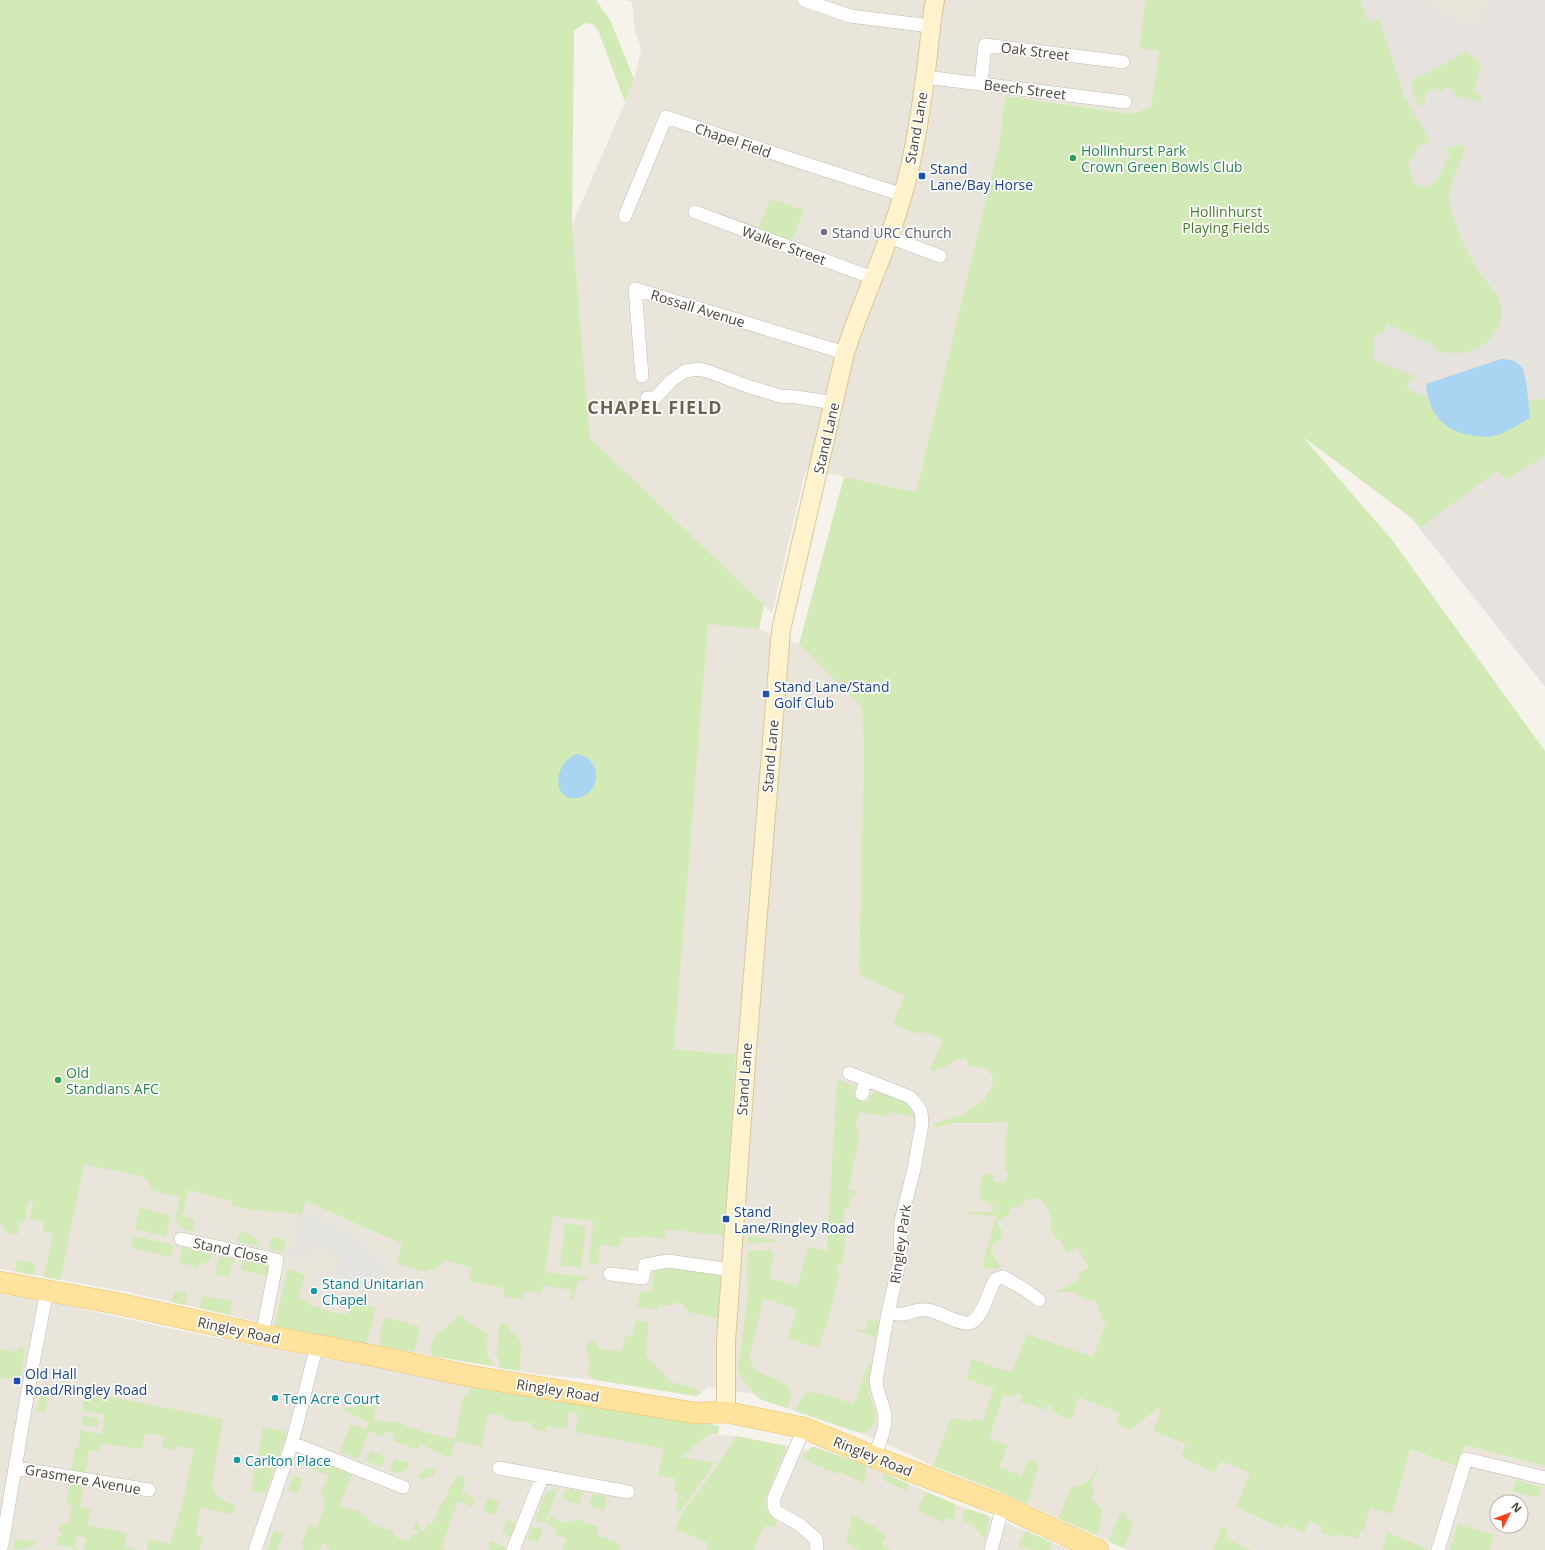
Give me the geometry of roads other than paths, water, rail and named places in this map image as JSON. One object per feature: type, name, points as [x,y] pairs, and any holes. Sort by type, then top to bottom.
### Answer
[{"type":"main road","name":"Ringley Road","points":[[0,1282],[47,1290],[262,1335],[486,1379],[695,1412],[726,1412],[804,1428],[874,1457],[1003,1506],[1098,1550]]},
{"type":"street","points":[[804,0],[850,16],[930,26]]},
{"type":"street","name":"Stand Lane","points":[[726,1412],[726,1341],[747,1049],[781,630],[845,353],[889,237],[903,195],[918,125],[930,26],[935,0]]},
{"type":"street","name":"Oak Street","points":[[981,83],[985,45],[1123,62]]},
{"type":"street","name":"Beech Street","points":[[925,77],[1125,102]]},
{"type":"street","name":"Chapel Field","points":[[625,216],[666,117],[903,195]]},
{"type":"street","name":"Walker Street","points":[[695,212],[873,278]]},
{"type":"street","points":[[889,237],[940,256]]},
{"type":"street","name":"Rossall Avenue","points":[[642,376],[635,289],[845,353]]},
{"type":"street","points":[[648,398],[654,398],[672,380],[685,371],[699,369],[780,396],[834,403]]},
{"type":"street","name":"Ringley Park","points":[[849,1074],[910,1097],[918,1105],[921,1112],[922,1124],[914,1170],[901,1221],[900,1259],[888,1313],[876,1381],[876,1390],[884,1410],[885,1418],[884,1428],[874,1457]]},
{"type":"street","points":[[862,1094],[866,1080]]},
{"type":"street","name":"Stand Close","points":[[181,1239],[277,1260],[262,1335]]},
{"type":"street","points":[[610,1274],[643,1278],[645,1265],[668,1261],[731,1270]]},
{"type":"street","points":[[888,1313],[903,1315],[915,1310],[927,1310],[966,1324],[974,1321],[980,1315],[992,1285],[996,1279],[1003,1277],[1039,1300]]},
{"type":"street","points":[[0,1548],[2,1545],[29,1385],[47,1290]]},
{"type":"street","points":[[255,1550],[292,1443],[317,1345]]},
{"type":"street","points":[[804,1428],[774,1498],[774,1510],[800,1525],[816,1539],[818,1550]]},
{"type":"street","points":[[292,1443],[403,1487]]},
{"type":"street","points":[[1438,1550],[1466,1459],[1545,1478]]},
{"type":"street","name":"Grasmere Avenue","points":[[16,1468],[150,1490]]},
{"type":"street","points":[[499,1468],[620,1494]]},
{"type":"street","points":[[513,1550],[542,1477]]},
{"type":"street","points":[[991,1550],[1003,1506]]},
{"type":"water","points":[[1501,359],[1514,361],[1522,367],[1526,383],[1530,418],[1499,435],[1488,437],[1455,431],[1440,420],[1430,404],[1426,384]]},
{"type":"water","points":[[576,754],[585,757],[595,768],[595,783],[591,790],[585,795],[576,798],[568,798],[561,792],[558,781],[559,775],[567,760]]},
{"type":"place","name":"Hollinhurst Park Crown Green Bowls Club","points":[[1073,158]]},
{"type":"place","name":"Stand Lane/Bay Horse","points":[[922,176]]},
{"type":"place","name":"Stand URC Church","points":[[824,232]]},
{"type":"place","name":"Stand Lane/Stand Golf Club","points":[[766,694]]},
{"type":"place","name":"Old Standians AFC","points":[[58,1080]]},
{"type":"place","name":"Stand Lane/Ringley Road","points":[[726,1219]]},
{"type":"place","name":"Stand Unitarian Chapel","points":[[314,1291]]},
{"type":"place","name":"Old Hall Road/Ringley Road","points":[[17,1381]]},
{"type":"place","name":"Ten Acre Court","points":[[275,1398]]},
{"type":"place","name":"Carlton Place","points":[[237,1460]]},
{"type":"district","name":"CHAPEL FIELD","points":[[655,407]]},
{"type":"park label","name":"Hollinhurst Playing Fields","points":[[1226,220]]}]
